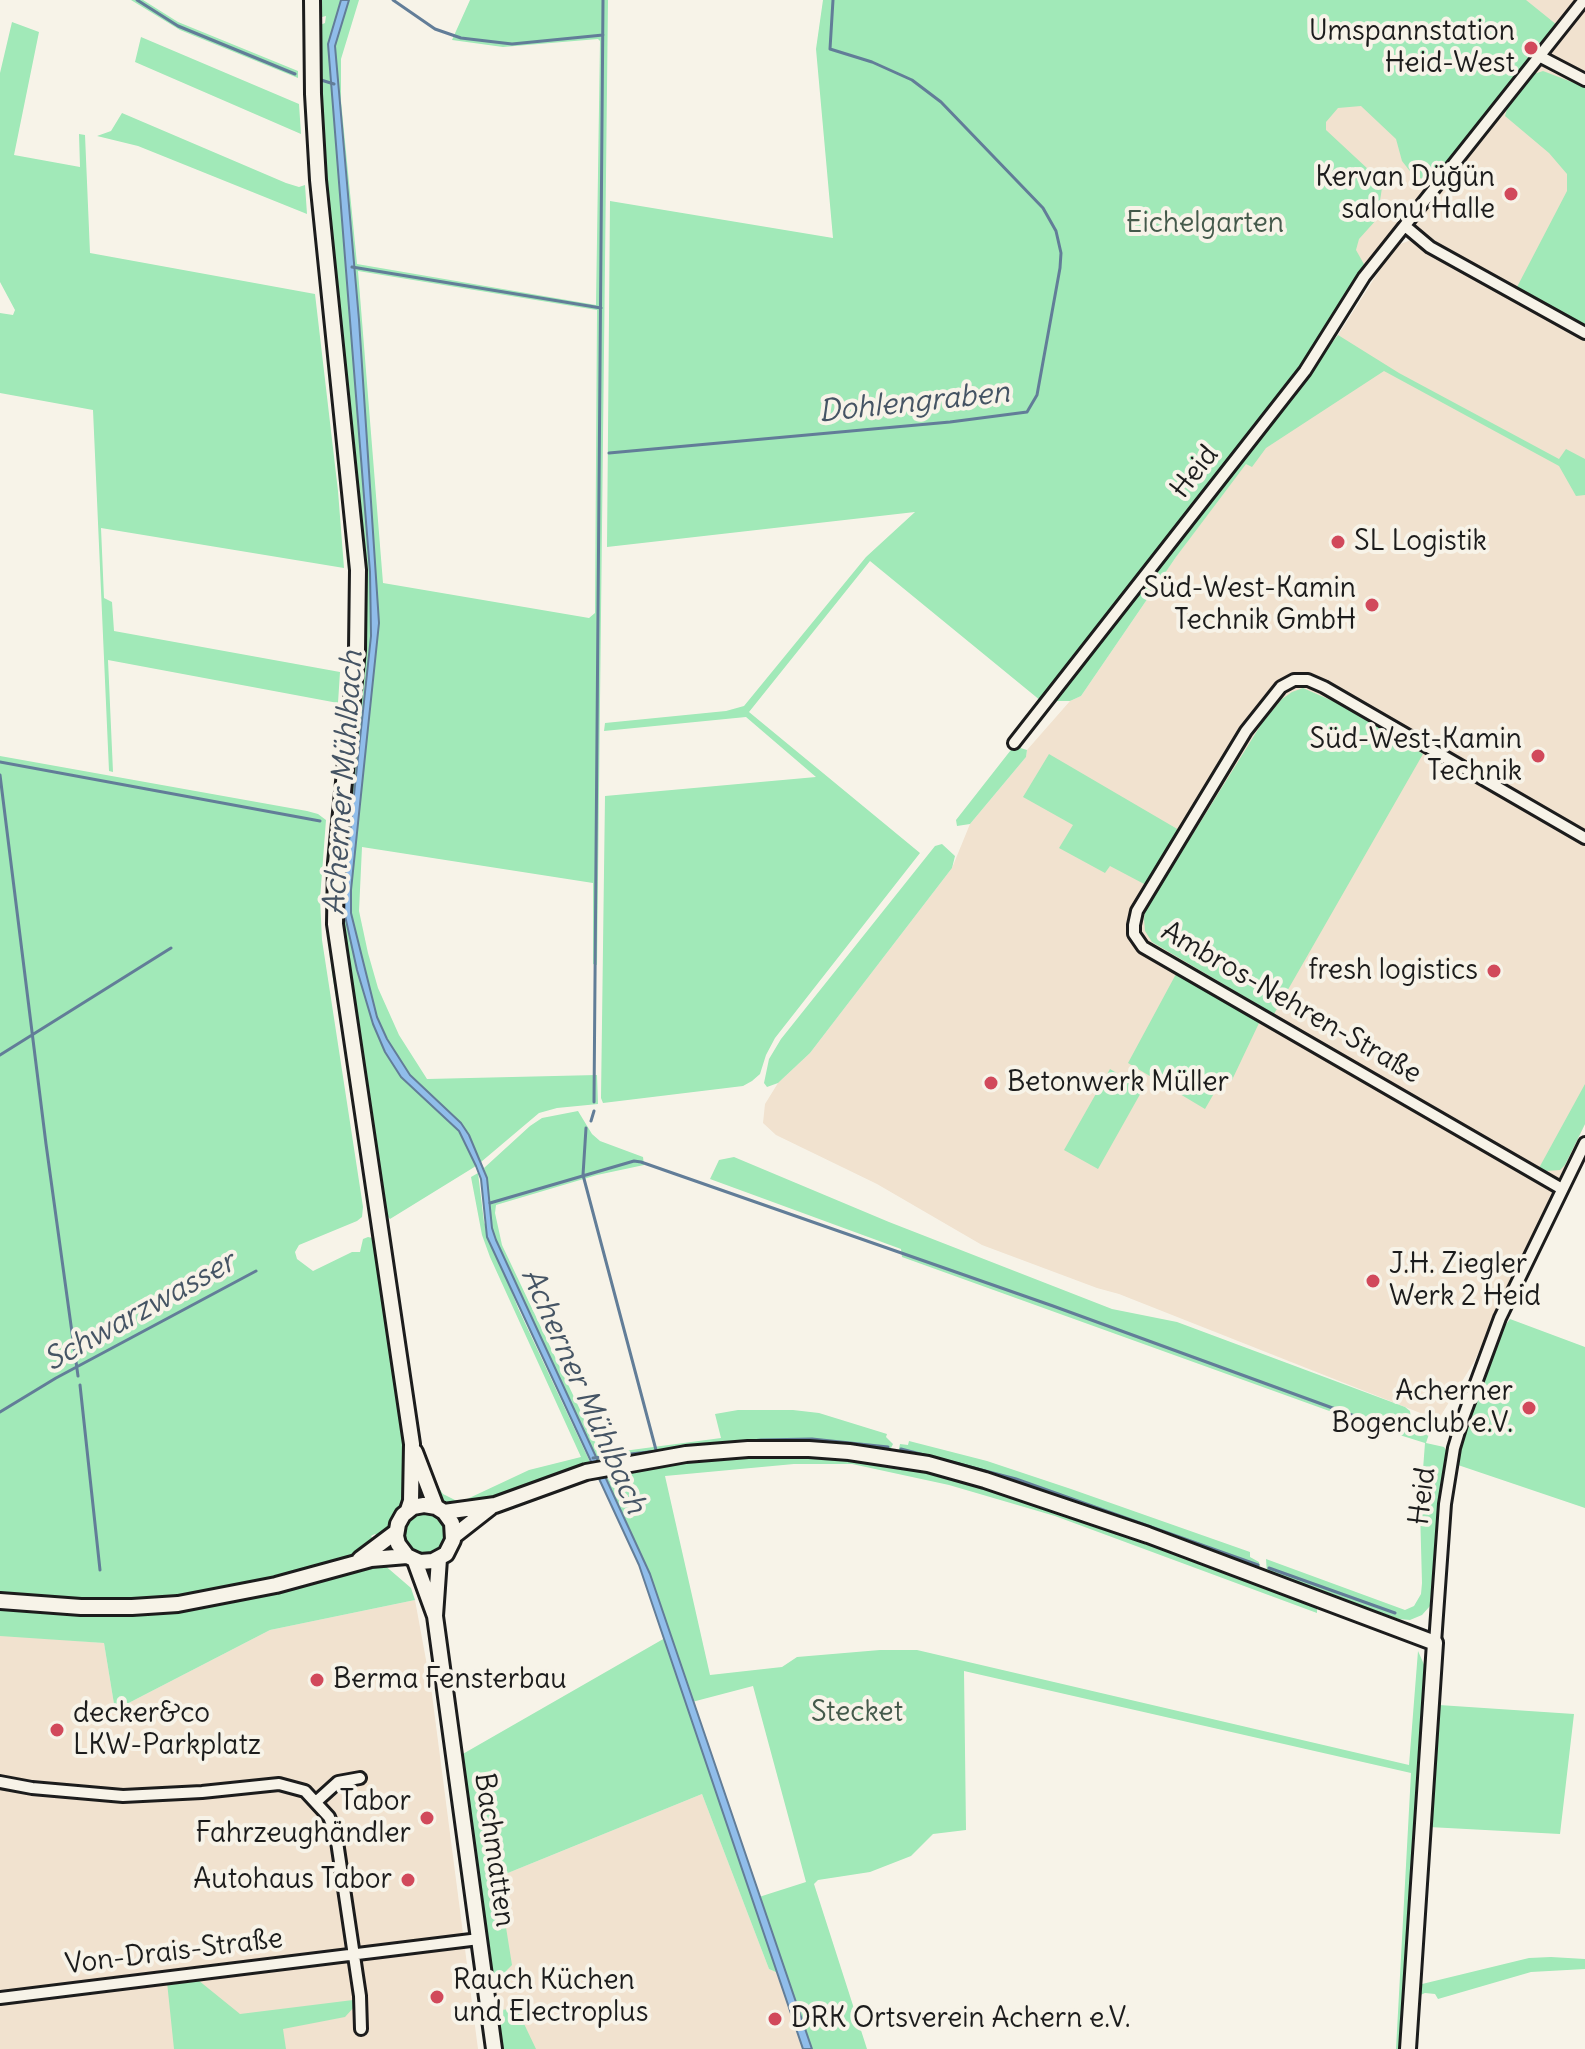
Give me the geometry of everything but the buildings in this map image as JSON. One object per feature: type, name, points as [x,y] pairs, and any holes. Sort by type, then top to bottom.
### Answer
[{"type":"street","points":[[312,0],[318,180],[358,583],[357,650],[336,863],[335,924],[412,1444],[412,1489],[408,1510]]},
{"type":"street","name":"Heid","points":[[1014,743],[1305,371],[1364,277],[1584,0]]},
{"type":"street","points":[[1539,56],[1585,80]]},
{"type":"street","points":[[1405,226],[1430,247],[1585,333]]},
{"type":"street","name":"Ambros-Nehren-Straße","points":[[1562,1189],[1143,947],[1134,934],[1134,925],[1137,911],[1246,731],[1281,687],[1294,680],[1308,680],[1324,687],[1585,838]]},
{"type":"street","name":"Heid","points":[[1435,1643],[1442,1534],[1454,1448],[1500,1318],[1585,1143]]},
{"type":"street","points":[[0,1601],[81,1607],[178,1604],[276,1585],[356,1562],[411,1558],[426,1562],[439,1559],[449,1549],[454,1536],[452,1523],[440,1510],[412,1444]]},
{"type":"street","points":[[435,1616],[411,1558],[398,1544],[396,1532],[400,1519],[408,1510],[420,1505],[440,1510],[495,1505],[586,1472],[686,1454],[793,1449],[849,1452],[928,1464],[985,1480],[1148,1535],[1435,1643],[1408,2049]]},
{"type":"street","points":[[454,1536],[495,1505]]},
{"type":"street","points":[[356,1562],[396,1532]]},
{"type":"street","points":[[435,1616],[439,1559]]},
{"type":"street","name":"Bachmatten","points":[[435,1616],[494,2049]]},
{"type":"street","points":[[317,1801],[338,1782],[360,1778]]},
{"type":"street","points":[[0,1782],[123,1796],[279,1784],[305,1791],[329,1817],[336,1835],[360,1996],[361,2029]]},
{"type":"street","name":"Von-Drais-Straße","points":[[0,1998],[479,1939]]},
{"type":"shaded area","points":[[1425,0],[1585,0],[1585,325],[1444,248],[1405,216],[1365,266],[1268,181]]},
{"type":"shaded area","points":[[1411,240],[1431,255],[1585,339],[1585,1124],[1474,1362],[1438,1420],[1119,1294],[982,1245],[877,1184],[776,1135],[763,1123],[765,1104],[778,1083],[810,1053],[952,868],[970,824],[1026,757],[1027,750],[1070,701],[1081,696],[1176,557],[1338,335],[1395,246]]},
{"type":"shaded area","points":[[415,1600],[431,1687],[478,2049],[0,2049],[0,1635],[104,1643],[115,1710],[270,1630]]},
{"type":"shaded area","points":[[702,1794],[769,1969],[778,1973],[803,2049],[502,2049],[495,1988],[498,1877]]},
{"type":"green space","points":[[131,0],[143,0],[178,22],[298,71],[298,78],[180,30]]},
{"type":"green space","points":[[303,0],[309,0],[327,311],[355,611],[333,848],[372,1213],[332,973],[325,902],[350,610],[348,550],[308,150]]},
{"type":"green space","points":[[315,0],[341,0],[328,44],[370,572],[371,636],[344,888],[373,1024],[385,1052],[401,1077],[459,1131],[476,1166],[390,1219],[384,1212],[339,903],[363,640],[320,156],[318,26],[325,23],[326,16],[318,18]]},
{"type":"green space","points":[[349,0],[359,0],[341,59],[341,101],[357,264],[596,305],[600,41],[503,47],[452,40],[470,0],[608,0],[597,965],[593,964],[593,883],[362,847],[359,911],[368,953],[378,988],[399,1035],[427,1079],[597,1075],[598,1104],[539,1113],[481,1162],[461,1123],[409,1075],[387,1039],[377,1017],[351,913],[379,623],[359,320],[335,46]],"holes":[[[358,271],[597,310],[595,613],[589,618],[383,583]]]},
{"type":"green space","name":"Eichelgarten","points":[[823,0],[1526,0],[1557,25],[1436,175],[1427,181],[1413,175],[1402,161],[1396,139],[1361,106],[1338,108],[1326,122],[1326,130],[1369,170],[1382,188],[1377,219],[1359,239],[1356,250],[1365,266],[1320,358],[1338,335],[1399,373],[1559,459],[1566,449],[1585,459],[1585,495],[1576,496],[1559,466],[1384,371],[1266,448],[1252,467],[1246,464],[1176,557],[1081,696],[1070,701],[1041,701],[870,561],[749,712],[920,853],[775,1038],[760,1074],[752,1081],[743,1086],[603,1103],[605,796],[816,777],[746,717],[604,731],[605,723],[726,711],[744,706],[866,557],[915,512],[607,547],[610,201],[833,238],[816,49]]},
{"type":"green space","points":[[12,22],[39,32],[14,155],[80,167],[79,134],[85,135],[90,253],[315,294],[344,568],[101,528],[104,598],[112,602],[114,631],[340,672],[338,703],[108,660],[113,772],[109,771],[93,410],[0,393],[0,313],[13,315],[15,310],[0,282],[0,73]]},
{"type":"green space","points":[[141,37],[299,104],[301,134],[135,62]]},
{"type":"green space","points":[[1543,71],[1585,87],[1585,325],[1517,287],[1567,191],[1567,174],[1549,153],[1505,116],[1534,74]]},
{"type":"green space","points":[[122,113],[286,183],[299,187],[305,185],[307,214],[138,146],[97,136],[111,131]]},
{"type":"green space","points":[[1303,688],[1335,702],[1423,754],[1274,1014],[1152,942],[1145,931],[1144,919],[1145,911],[1262,723],[1282,699]]},
{"type":"green space","points":[[1014,746],[1027,750],[1026,757],[970,824],[957,826],[956,820]]},
{"type":"green space","points":[[1049,754],[1179,830],[1146,885],[1110,866],[1105,873],[1059,848],[1073,825],[1023,797]]},
{"type":"green space","points":[[0,756],[307,811],[326,820],[320,899],[322,940],[363,1207],[362,1217],[357,1221],[299,1245],[295,1252],[297,1259],[313,1271],[352,1252],[360,1252],[363,1239],[377,1239],[405,1423],[408,1498],[381,1539],[375,1534],[371,1536],[376,1543],[358,1553],[332,1564],[283,1577],[178,1599],[88,1602],[0,1595]]},
{"type":"green space","points":[[942,844],[955,856],[952,868],[810,1053],[778,1083],[767,1087],[764,1083],[769,1059],[781,1039],[935,846]]},
{"type":"green space","points":[[1176,974],[1260,1021],[1232,1080],[1224,1076],[1205,1109],[1128,1063]]},
{"type":"green space","points":[[1110,1069],[1143,1089],[1098,1169],[1064,1150]]},
{"type":"green space","points":[[1585,1084],[1585,1124],[1565,1165],[1560,1170],[1539,1168]]},
{"type":"green space","points":[[578,1111],[600,1141],[643,1157],[644,1165],[597,1175],[496,1205],[495,1213],[502,1245],[601,1454],[721,1438],[715,1414],[738,1410],[819,1413],[887,1434],[886,1437],[893,1444],[891,1448],[809,1442],[671,1451],[597,1460],[496,1240],[484,1168],[542,1118]]},
{"type":"green space","points":[[734,1157],[889,1222],[1112,1309],[1177,1322],[1405,1407],[1410,1411],[1411,1419],[1409,1424],[1403,1426],[1429,1434],[1426,1443],[1444,1447],[1448,1453],[1437,1519],[1430,1606],[1422,1615],[1410,1620],[1399,1619],[1267,1573],[1266,1559],[1405,1610],[1414,1606],[1421,1594],[1422,1583],[1420,1509],[1425,1443],[902,1257],[901,1249],[710,1179],[719,1160]]},
{"type":"green space","points":[[478,1173],[484,1222],[518,1308],[590,1462],[491,1500],[451,1509],[438,1501],[433,1479],[443,1494],[455,1500],[465,1500],[529,1470],[581,1457],[482,1235],[471,1177]]},
{"type":"green space","name":"Acherner Bogenclub e.V.","points":[[1510,1319],[1585,1347],[1585,1508],[1458,1465],[1464,1433],[1481,1383]]},
{"type":"green space","points":[[909,1441],[987,1461],[1250,1552],[1250,1557],[1259,1562],[1260,1567],[1254,1569],[898,1453],[900,1444],[908,1445]]},
{"type":"green space","name":"Stecket","points":[[761,1456],[843,1456],[941,1475],[1129,1535],[1317,1605],[1317,1613],[1055,1516],[949,1485],[852,1464],[794,1464],[665,1476],[710,1675],[782,1667],[797,1657],[917,1650],[1409,1765],[1418,1651],[1426,1669],[1402,2049],[1396,2049],[1411,1773],[964,1671],[966,1830],[933,1834],[911,1856],[870,1872],[818,1880],[814,1884],[867,2049],[812,2049],[759,1897],[806,1882],[753,1686],[692,1702],[650,1574],[606,1477],[675,1464]]},
{"type":"green space","points":[[425,1512],[441,1518],[447,1534],[441,1550],[425,1556],[409,1550],[403,1534],[409,1518]]},
{"type":"green space","points":[[382,1563],[411,1588],[415,1600],[270,1630],[115,1710],[104,1643],[0,1636],[0,1607],[97,1615],[173,1611],[259,1596]]},
{"type":"green space","points":[[665,1638],[778,1973],[769,1969],[702,1794],[498,1877],[512,1965],[506,1971],[509,1988],[495,1991],[498,2010],[517,2009],[536,2049],[499,2049],[461,1755]]},
{"type":"green space","points":[[1439,1705],[1574,1714],[1560,1834],[1429,1827],[1436,1709]]},
{"type":"green space","points":[[1529,1958],[1585,1959],[1585,1969],[1531,1972],[1438,1999],[1435,1994],[1418,1996],[1418,1985]]},
{"type":"green space","points":[[198,1980],[240,2014],[353,2000],[354,2007],[345,2017],[283,2029],[286,2049],[174,2049],[167,1982]]},
{"type":"water","points":[[341,0],[349,0],[335,46],[359,320],[379,623],[351,913],[377,1017],[410,1075],[461,1123],[469,1135],[487,1178],[496,1240],[650,1574],[812,2049],[803,2049],[639,1565],[487,1237],[481,1179],[476,1166],[459,1131],[401,1077],[385,1052],[357,970],[344,911],[344,888],[371,636],[370,572],[328,44]]},
{"type":"waterway","points":[[137,0],[178,26],[295,74]]},
{"type":"waterway","points":[[393,0],[435,29],[461,38],[512,44],[603,35]]},
{"type":"waterway","points":[[594,1102],[603,0]]},
{"type":"waterway","name":"Dohlengraben","points":[[609,453],[950,422],[1027,412],[1037,395],[1060,268],[1061,253],[1056,231],[1043,208],[941,102],[912,80],[872,62],[830,49],[833,0]]},
{"type":"waterway","points":[[321,80],[334,84]]},
{"type":"waterway","points":[[352,267],[601,308]]},
{"type":"waterway","name":"Acherner Mühlbach","points":[[0,762],[320,821]]},
{"type":"waterway","points":[[0,775],[78,1376]]},
{"type":"waterway","points":[[0,1055],[171,948]]},
{"type":"waterway","points":[[591,1121],[594,1111]]},
{"type":"waterway","points":[[586,1128],[583,1175],[656,1450]]},
{"type":"waterway","points":[[490,1203],[634,1161],[641,1162],[1053,1306],[1371,1422]]},
{"type":"waterway","name":"Schwarzwasser","points":[[0,1412],[56,1378],[256,1271]]},
{"type":"waterway","points":[[80,1385],[100,1570]]},
{"type":"waterway","name":"Acherner Mühlbach","points":[[593,1458],[761,1440],[812,1439],[888,1447]]},
{"type":"waterway","points":[[901,1449],[1016,1479],[1258,1565]]},
{"type":"waterway","points":[[1269,1568],[1395,1613]]},
{"type":"place","name":"Umspannstation Heid-West","points":[[1531,48]]},
{"type":"place","name":"Kervan Düğün salonu Halle","points":[[1511,194]]},
{"type":"place","name":"SL Logistik","points":[[1338,542]]},
{"type":"place","name":"Süd-West-Kamin Technik GmbH","points":[[1372,605]]},
{"type":"place","name":"Süd-West-Kamin Technik","points":[[1538,756]]},
{"type":"place","name":"fresh logistics","points":[[1494,971]]},
{"type":"place","name":"Betonwerk Müller","points":[[991,1083]]},
{"type":"place","name":"J.H. Ziegler Werk 2 Heid","points":[[1373,1281]]},
{"type":"place","name":"Acherner Bogenclub e.V.","points":[[1529,1408]]},
{"type":"place","name":"Berma Fensterbau","points":[[317,1680]]},
{"type":"place","name":"decker&co LKW-Parkplatz","points":[[57,1730]]},
{"type":"place","name":"Tabor Fahrzeughändler","points":[[427,1818]]},
{"type":"place","name":"Autohaus Tabor","points":[[408,1880]]},
{"type":"place","name":"Rauch Küchen und Electroplus","points":[[437,1997]]},
{"type":"place","name":"DRK Ortsverein Achern e.V.","points":[[775,2019]]}]
